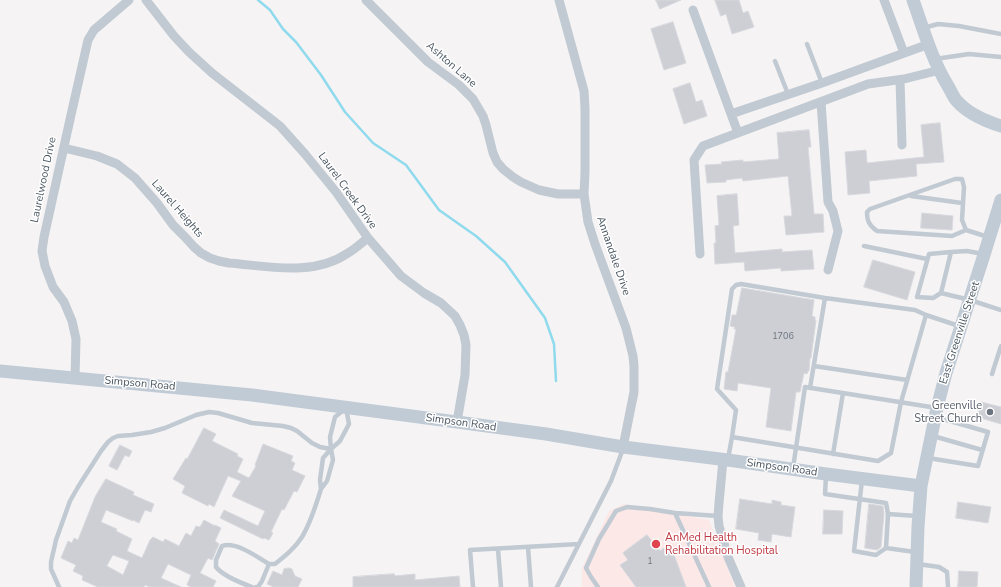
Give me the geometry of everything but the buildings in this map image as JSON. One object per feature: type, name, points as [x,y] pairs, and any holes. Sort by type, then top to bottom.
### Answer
[{"type":"street","name":"Laurelwood Drive","points":[[75,378],[76,340],[72,321],[64,302],[53,287],[45,266],[42,251],[44,237],[88,40],[94,30],[129,0]]},
{"type":"street","name":"Laurel Creek Drive","points":[[146,0],[174,36],[206,68],[280,126],[336,192],[368,238],[401,276],[424,293],[441,303],[455,316],[464,335],[466,345],[465,375],[457,422]]},
{"type":"street","name":"Ashton Lane","points":[[366,0],[428,62],[459,85],[473,99],[483,116],[493,153],[497,162],[503,169],[521,182],[539,190],[558,194],[584,194]]},
{"type":"street","name":"Annandale Drive","points":[[559,0],[584,91],[584,194],[588,222],[626,328],[633,356],[634,392],[623,447]]},
{"type":"street","points":[[884,0],[904,53]]},
{"type":"street","points":[[913,0],[937,64],[944,80],[956,100],[970,112],[988,122],[1001,126]]},
{"type":"street","points":[[693,10],[738,133]]},
{"type":"street","points":[[731,114],[929,44]]},
{"type":"street","points":[[700,254],[694,160],[703,146],[868,84],[900,80],[937,64]]},
{"type":"street","points":[[900,80],[902,146]]},
{"type":"street","points":[[821,102],[828,202],[833,212],[838,231],[828,270]]},
{"type":"street","name":"Laurel Heights","points":[[64,148],[97,156],[117,164],[135,178],[173,225],[194,247],[206,256],[219,261],[288,268],[312,267],[340,258],[368,238]]},
{"type":"street","name":"East Greenville Street","points":[[916,587],[919,516],[922,486],[936,412],[946,373],[1001,200]]},
{"type":"street","name":"Simpson Road","points":[[0,371],[252,395],[546,434],[623,447],[922,486]]},
{"type":"street","points":[[726,460],[718,516],[719,526],[728,557],[741,587]]},
{"type":"lane","points":[[923,28],[938,24],[959,26],[1001,34]]},
{"type":"lane","points":[[807,44],[822,83]]},
{"type":"lane","points":[[937,64],[969,54],[1001,57]]},
{"type":"lane","points":[[775,61],[788,94]]},
{"type":"lane","points":[[966,230],[962,220],[964,187],[962,180],[954,179],[870,209],[867,212],[867,219],[870,226],[877,231],[952,236],[966,230],[989,238]]},
{"type":"lane","points":[[909,196],[962,203]]},
{"type":"lane","points":[[864,246],[928,260]]},
{"type":"lane","points":[[951,252],[941,293],[933,298],[917,297],[929,254],[951,252],[967,251],[984,255]]},
{"type":"lane","points":[[726,460],[732,438],[736,410],[717,390],[732,289],[736,285],[741,284],[825,298],[915,310],[961,326]]},
{"type":"lane","points":[[941,293],[1001,310]]},
{"type":"lane","points":[[810,388],[825,298]]},
{"type":"lane","points":[[732,438],[878,461],[891,453],[901,402],[926,315]]},
{"type":"lane","points":[[992,374],[1001,346]]},
{"type":"lane","points":[[814,366],[907,380]]},
{"type":"lane","points":[[793,470],[805,387],[901,402],[936,412],[988,432],[978,466],[927,458]]},
{"type":"lane","points":[[833,454],[843,393]]},
{"type":"lane","points":[[252,587],[245,585],[219,571],[216,567],[216,560],[222,546],[234,545],[269,564],[275,564],[292,549],[302,537],[313,515],[321,489],[327,481],[333,460],[331,449],[330,437],[335,417],[346,408],[349,424],[340,441],[331,449],[323,458],[320,480],[321,489]]},
{"type":"lane","points":[[59,587],[51,569],[51,562],[58,534],[70,501],[78,487],[101,451],[113,438],[151,432],[165,428],[196,415],[209,412],[218,413],[252,424],[291,428],[312,443],[320,447],[331,449]]},
{"type":"lane","points":[[931,436],[982,450]]},
{"type":"lane","points":[[557,587],[611,481],[623,447]]},
{"type":"lane","points":[[826,474],[825,494],[886,504],[888,514],[886,548]]},
{"type":"lane","points":[[862,478],[854,551],[876,555],[886,548]]},
{"type":"lane","points":[[598,587],[586,568],[599,540],[616,511],[627,508],[650,509],[675,513],[718,516]]},
{"type":"lane","points":[[675,513],[709,587]]},
{"type":"lane","points":[[888,514],[919,516]]},
{"type":"lane","points":[[473,587],[470,550],[579,544]]},
{"type":"lane","points":[[528,547],[531,587]]},
{"type":"lane","points":[[886,548],[917,558],[947,572],[948,587]]},
{"type":"lane","points":[[498,549],[501,587]]},
{"type":"lane","points":[[256,587],[258,587],[262,581],[269,564]]},
{"type":"shaded area","name":"AnMed Health Rehabilitation Hospital","points":[[624,504],[709,520],[735,587],[582,587],[582,568],[609,511]]},
{"type":"waterway","points":[[258,0],[270,10],[283,29],[296,42],[321,75],[345,112],[373,143],[406,165],[439,210],[476,236],[505,262],[545,318],[554,344],[556,381]]},
{"type":"place","name":"Greenville Street Church","points":[[990,412]]},
{"type":"place","name":"AnMed Health Rehabilitation Hospital","points":[[656,544]]}]
